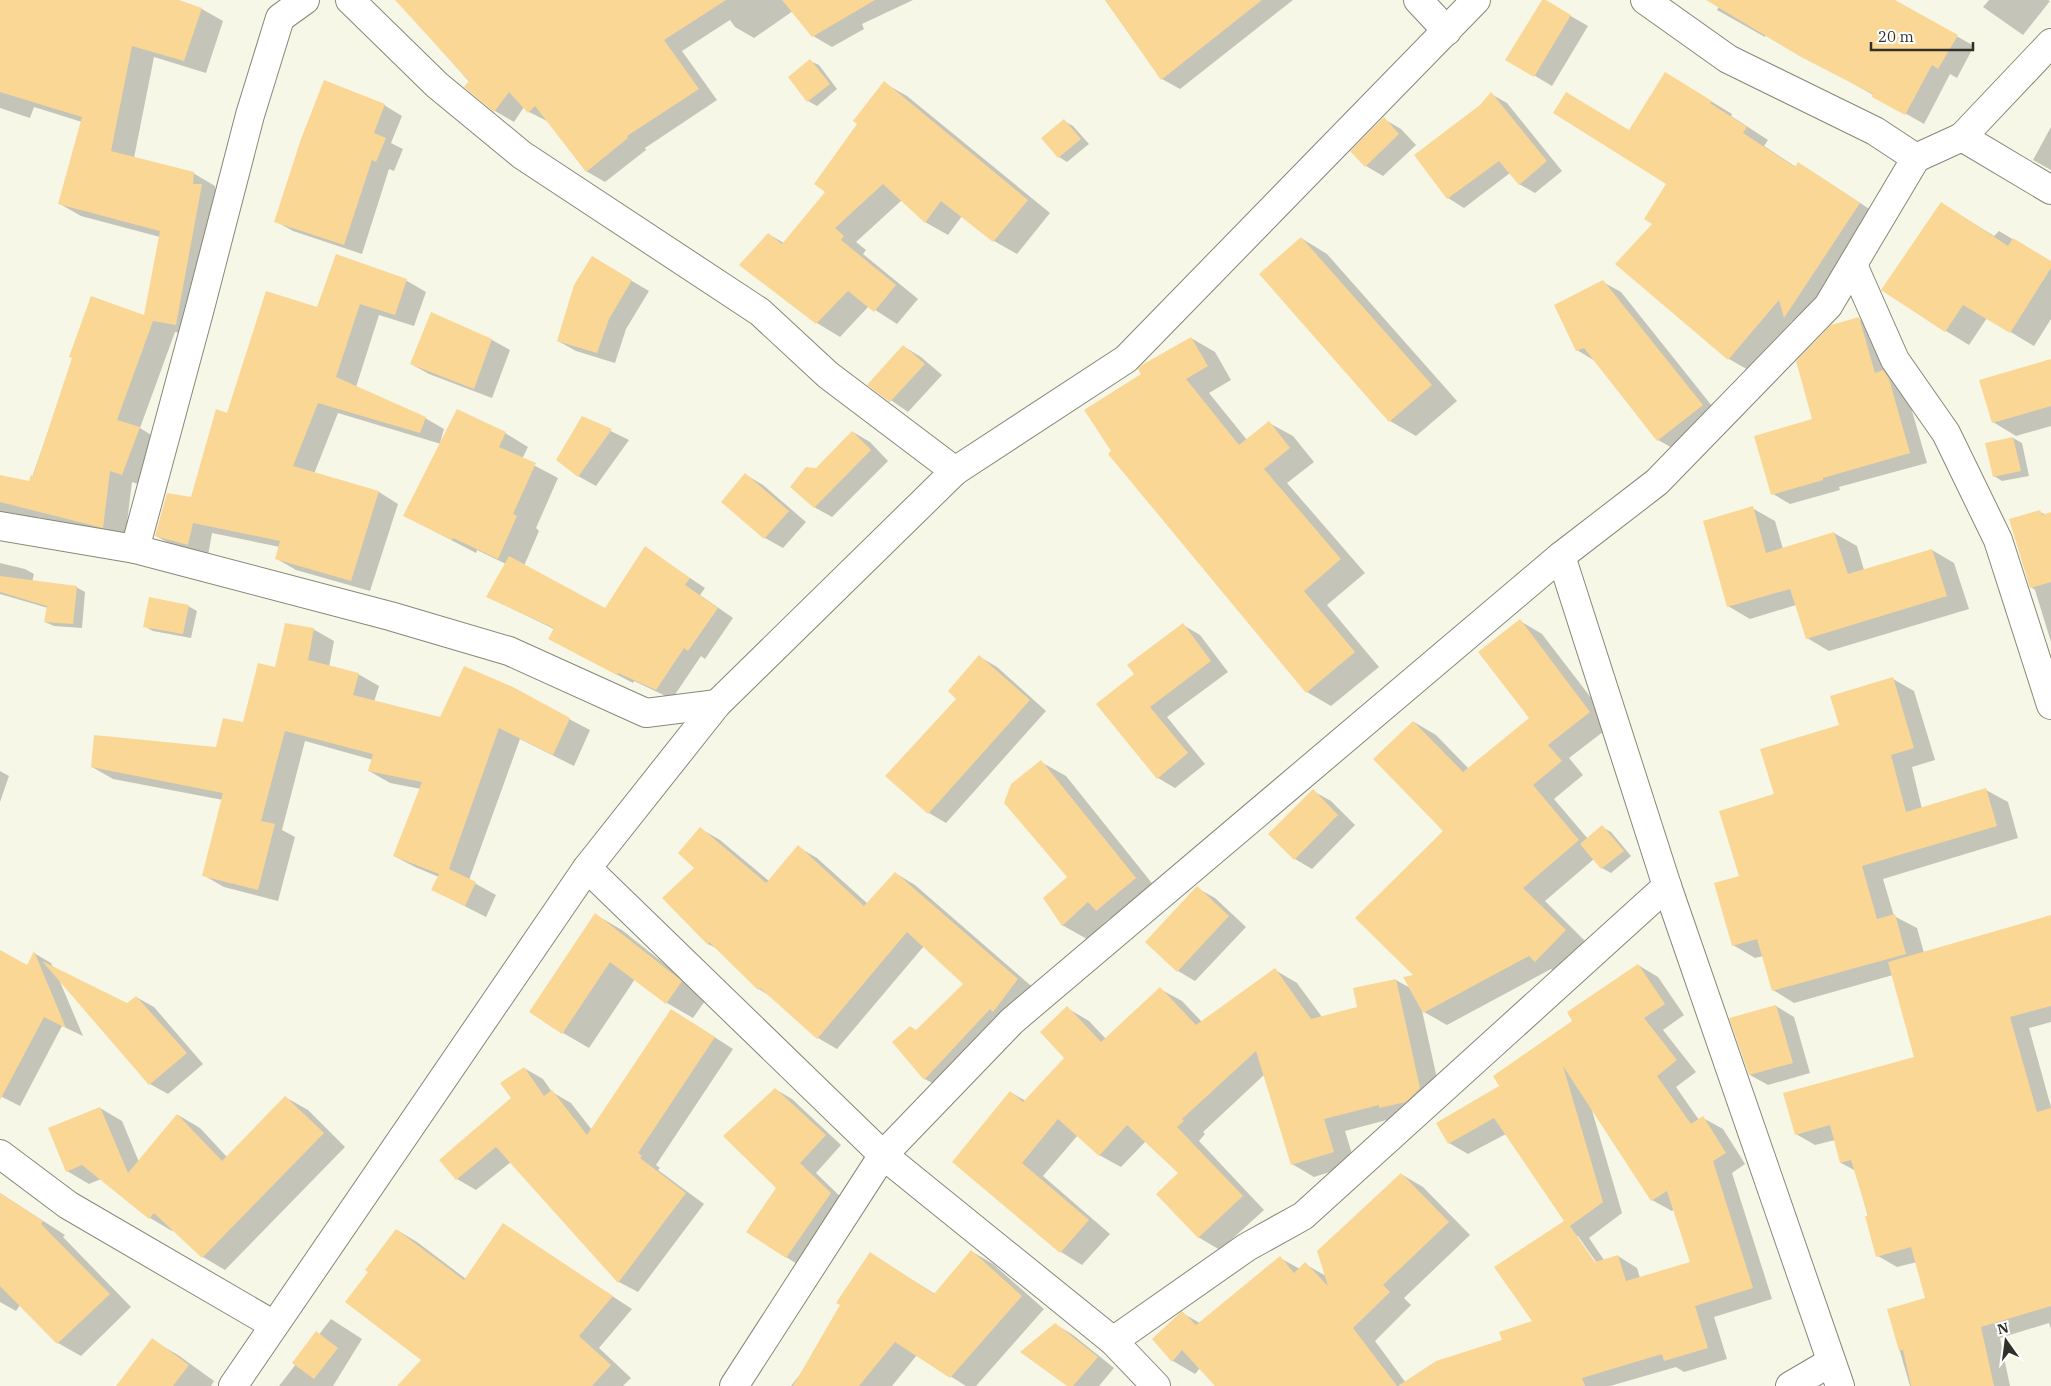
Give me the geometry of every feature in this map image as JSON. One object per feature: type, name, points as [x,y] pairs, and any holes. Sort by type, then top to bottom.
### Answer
[{"type":"street","points":[[134,549],[200,308],[250,115],[277,27],[280,18],[306,0]]},
{"type":"street","points":[[350,0],[437,85],[522,155],[760,312],[828,375],[955,471]]},
{"type":"street","points":[[1418,0],[1447,31]]},
{"type":"street","points":[[233,1386],[587,868],[717,704],[955,471],[1126,359],[1476,0]]},
{"type":"street","points":[[1645,0],[1728,59],[1875,130],[1916,158]]},
{"type":"street","points":[[734,1386],[882,1155],[1012,1021],[1561,556],[1656,482],[1828,306],[1916,158],[1962,136],[2051,43]]},
{"type":"street","points":[[1962,136],[2051,190]]},
{"type":"street","points":[[1853,265],[1895,360],[1946,433],[1998,540],[2051,704]]},
{"type":"street","points":[[0,526],[134,549],[390,616],[509,651],[646,713],[717,704]]},
{"type":"street","points":[[1561,556],[1667,886],[1835,1374],[1790,1386]]},
{"type":"street","points":[[587,868],[882,1155],[1113,1341],[1156,1386]]},
{"type":"street","points":[[1113,1341],[1247,1248],[1304,1216],[1667,886]]},
{"type":"street","points":[[0,1154],[68,1205],[274,1325]]},
{"type":"building","points":[[0,0],[179,0],[202,8],[184,61],[132,46],[111,151],[194,172],[193,184],[202,184],[176,325],[153,321],[117,420],[140,427],[122,475],[110,471],[103,528],[0,502],[0,475],[29,481],[31,475],[33,476],[72,358],[69,357],[91,296],[144,315],[160,231],[58,204],[82,117],[0,92]]},
{"type":"building","points":[[395,0],[726,0],[664,40],[699,89],[627,136],[628,138],[586,172],[535,106],[528,113],[509,92],[494,112],[464,87],[469,81]]},
{"type":"building","points":[[782,0],[875,0],[812,37]]},
{"type":"building","points":[[1105,0],[1262,0],[1161,80]]},
{"type":"building","points":[[1542,0],[1546,0],[1571,15],[1534,77],[1505,60]]},
{"type":"building","points":[[1706,0],[1895,0],[1958,35],[1938,69],[1932,65],[1905,115],[1872,97],[1873,94],[1801,57]]},
{"type":"building","points":[[810,59],[830,84],[807,102],[788,77]]},
{"type":"building","points":[[1665,72],[1712,101],[1710,103],[1747,127],[1743,133],[1795,167],[1798,162],[1860,203],[1784,318],[1779,300],[1728,360],[1615,264],[1652,224],[1644,219],[1666,184],[1553,113],[1566,92],[1629,130]]},
{"type":"building","points":[[324,80],[385,104],[374,133],[386,138],[376,162],[372,160],[344,245],[274,222],[301,139]]},
{"type":"building","points":[[884,81],[1028,200],[993,242],[941,201],[925,223],[883,184],[835,228],[844,236],[841,240],[896,285],[874,312],[848,291],[816,324],[739,265],[768,233],[782,244],[825,192],[814,184],[857,124],[853,121]]},
{"type":"building","points":[[1491,92],[1547,161],[1519,185],[1499,161],[1447,199],[1414,155],[1480,105]]},
{"type":"building","points":[[1384,117],[1399,134],[1365,167],[1350,151]]},
{"type":"building","points":[[1064,119],[1081,139],[1058,158],[1041,138]]},
{"type":"building","points":[[1941,202],[2008,246],[2013,238],[2051,261],[2051,268],[2010,333],[1963,305],[1945,332],[1881,290]]},
{"type":"building","points":[[1301,237],[1432,385],[1389,422],[1259,274]]},
{"type":"building","points":[[336,254],[407,279],[395,315],[360,304],[336,377],[426,417],[420,433],[318,403],[293,466],[379,491],[351,581],[275,559],[280,541],[193,523],[188,545],[155,536],[167,493],[191,497],[216,409],[227,413],[266,291],[317,307]]},
{"type":"building","points":[[592,256],[632,280],[609,319],[597,353],[557,341],[574,285]]},
{"type":"building","points":[[1603,280],[1703,405],[1657,441],[1584,348],[1576,351],[1554,305]]},
{"type":"building","points":[[431,312],[492,339],[474,389],[410,364]]},
{"type":"building","points":[[1859,317],[1875,373],[1883,370],[1889,379],[1910,453],[1771,495],[1754,436],[1812,419],[1796,361],[1831,325]]},
{"type":"building","points":[[1191,337],[1208,366],[1186,379],[1239,445],[1269,421],[1290,448],[1264,469],[1341,559],[1304,591],[1355,652],[1306,693],[1108,454],[1111,451],[1084,410],[1141,374],[1138,369],[1142,365]]},
{"type":"building","points":[[903,345],[925,364],[890,402],[867,385]]},
{"type":"building","points":[[2051,359],[2051,406],[1992,423],[1979,380]]},
{"type":"building","points":[[457,409],[506,432],[499,447],[536,463],[513,514],[517,516],[498,559],[453,538],[452,540],[403,516]]},
{"type":"building","points":[[582,416],[612,429],[578,477],[556,460]]},
{"type":"building","points":[[852,431],[871,450],[814,508],[790,487],[806,467],[816,468]]},
{"type":"building","points":[[2013,437],[2021,471],[1993,477],[1985,443]]},
{"type":"building","points":[[745,473],[789,511],[764,539],[721,502]]},
{"type":"building","points":[[1753,506],[1766,553],[1834,532],[1848,574],[1932,549],[1947,596],[1806,639],[1790,589],[1727,607],[1703,521]]},
{"type":"building","points":[[2040,510],[2042,515],[2051,512],[2051,582],[2030,588],[2009,519]]},
{"type":"building","points":[[645,546],[690,578],[685,585],[718,608],[688,651],[684,648],[656,690],[618,673],[617,675],[548,639],[554,628],[486,597],[509,556],[605,608]]},
{"type":"building","points":[[0,576],[77,586],[73,624],[44,622],[47,606],[0,592]]},
{"type":"building","points":[[149,597],[189,605],[183,634],[143,627]]},
{"type":"building","points":[[1520,619],[1590,712],[1548,745],[1562,761],[1533,785],[1579,840],[1523,888],[1566,930],[1535,962],[1529,956],[1423,1013],[1403,977],[1413,975],[1355,918],[1443,831],[1373,759],[1413,721],[1463,772],[1529,718],[1478,652]]},
{"type":"building","points":[[285,623],[314,628],[308,660],[359,673],[353,695],[440,717],[464,666],[513,687],[570,718],[553,755],[499,728],[449,869],[476,882],[465,906],[431,890],[439,874],[393,856],[422,782],[368,771],[373,754],[285,731],[261,821],[275,824],[258,890],[202,876],[223,793],[91,767],[94,735],[216,747],[223,718],[243,722],[258,663],[275,667]]},
{"type":"building","points":[[1183,623],[1211,661],[1150,707],[1188,753],[1157,779],[1096,704],[1134,674],[1127,665]]},
{"type":"building","points":[[979,655],[1030,700],[928,814],[885,776],[956,699],[948,691]]},
{"type":"building","points":[[1893,677],[1914,748],[1891,755],[1906,812],[1986,788],[1997,826],[1862,866],[1877,919],[1895,914],[1906,954],[1772,991],[1757,939],[1732,946],[1714,883],[1739,876],[1719,811],[1774,794],[1760,749],[1839,725],[1830,696]]},
{"type":"building","points":[[1041,760],[1136,878],[1096,911],[1088,902],[1062,926],[1043,898],[1067,877],[1004,803],[1011,784]]},
{"type":"building","points":[[1313,789],[1338,815],[1294,860],[1268,834]]},
{"type":"building","points":[[1602,825],[1624,851],[1601,869],[1580,844]]},
{"type":"building","points":[[700,827],[766,883],[798,845],[864,906],[895,872],[1018,979],[993,1012],[990,1009],[924,1080],[892,1042],[910,1026],[916,1030],[963,984],[907,932],[817,1039],[760,988],[758,990],[709,942],[708,945],[662,898],[694,868],[678,853]]},
{"type":"building","points":[[1197,886],[1229,916],[1177,972],[1145,942]]},
{"type":"building","points":[[595,913],[682,981],[666,1004],[610,962],[562,1034],[529,1012]]},
{"type":"building","points":[[2051,915],[2051,1006],[2010,1017],[2037,1112],[2051,1108],[2051,1306],[1981,1327],[1994,1386],[1911,1386],[1903,1350],[1899,1351],[1887,1309],[1925,1298],[1911,1247],[1876,1257],[1865,1216],[1868,1216],[1851,1160],[1840,1163],[1830,1125],[1795,1135],[1783,1093],[1914,1057],[1888,962]]},
{"type":"building","points":[[0,950],[27,965],[34,951],[66,1028],[44,1017],[0,1100]]},
{"type":"building","points":[[42,961],[127,1003],[136,996],[187,1053],[149,1085]]},
{"type":"building","points":[[1638,964],[1665,1004],[1644,1018],[1677,1060],[1657,1076],[1691,1124],[1703,1116],[1726,1153],[1713,1161],[1753,1288],[1695,1306],[1708,1348],[1664,1361],[1662,1354],[1582,1378],[1585,1386],[1398,1386],[1436,1361],[1502,1340],[1499,1332],[1532,1321],[1494,1267],[1564,1221],[1494,1118],[1448,1144],[1436,1123],[1499,1086],[1493,1076],[1572,1021],[1567,1012]],"holes":[[[1563,1066],[1651,1201],[1667,1191],[1690,1262],[1626,1281],[1618,1255],[1595,1262],[1570,1226],[1603,1202]]]},
{"type":"building","points":[[1275,968],[1311,1019],[1357,1007],[1353,988],[1396,979],[1420,1088],[1406,1102],[1379,1108],[1379,1105],[1324,1119],[1334,1152],[1291,1165],[1256,1051],[1182,1119],[1184,1121],[1177,1127],[1243,1196],[1198,1238],[1156,1194],[1178,1173],[1127,1125],[1099,1156],[1058,1119],[1022,1163],[1089,1220],[1060,1253],[952,1162],[1010,1091],[1023,1102],[1064,1058],[1040,1032],[1067,1006],[1101,1042],[1160,987],[1196,1025]]},
{"type":"building","points":[[1776,1005],[1793,1063],[1749,1075],[1729,1018]]},
{"type":"building","points":[[671,1009],[715,1037],[638,1153],[642,1156],[640,1158],[686,1193],[618,1283],[496,1147],[456,1180],[439,1160],[511,1098],[500,1083],[524,1067],[544,1096],[552,1090],[587,1135]]},
{"type":"building","points":[[775,1088],[826,1135],[800,1163],[831,1193],[786,1258],[746,1232],[776,1188],[723,1136]]},
{"type":"building","points":[[285,1096],[324,1133],[202,1258],[154,1213],[149,1219],[82,1165],[66,1172],[48,1128],[100,1107],[128,1173],[177,1114],[222,1161]]},
{"type":"building","points":[[1401,1173],[1449,1222],[1383,1285],[1390,1292],[1353,1328],[1397,1386],[1215,1386],[1182,1350],[1172,1362],[1152,1339],[1182,1311],[1196,1325],[1280,1256],[1294,1273],[1305,1262],[1328,1286],[1317,1251]]},
{"type":"building","points":[[0,1193],[43,1221],[41,1224],[110,1294],[57,1344],[0,1286]]},
{"type":"building","points":[[503,1223],[613,1296],[579,1336],[611,1365],[592,1386],[397,1386],[421,1360],[345,1302],[368,1272],[365,1270],[396,1229],[464,1280]]},
{"type":"building","points":[[971,1250],[1022,1296],[950,1378],[895,1342],[859,1386],[793,1386],[840,1305],[836,1303],[870,1252],[934,1294]]},
{"type":"building","points":[[1055,1323],[1098,1357],[1073,1386],[1067,1386],[1020,1352]]},
{"type":"building","points":[[316,1331],[338,1348],[314,1379],[292,1363]]},
{"type":"building","points":[[152,1338],[189,1365],[173,1386],[116,1386]]}]
